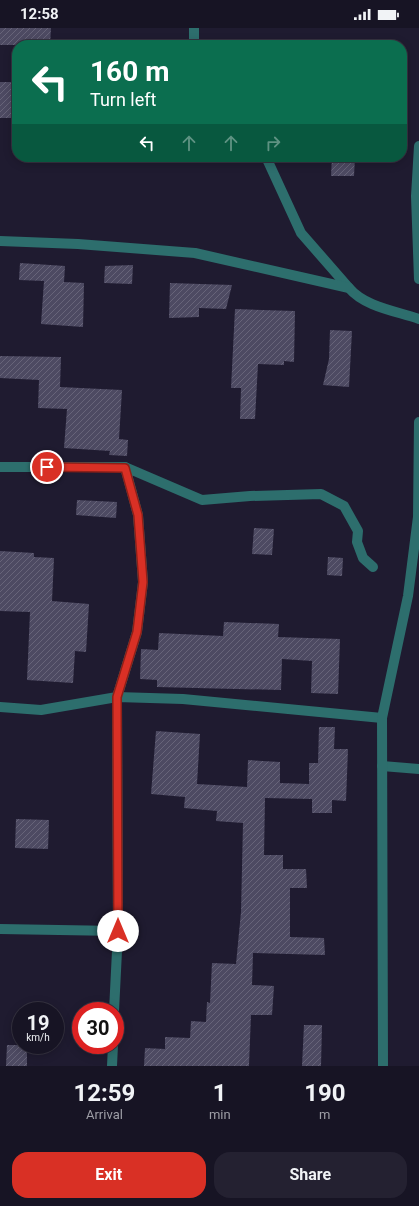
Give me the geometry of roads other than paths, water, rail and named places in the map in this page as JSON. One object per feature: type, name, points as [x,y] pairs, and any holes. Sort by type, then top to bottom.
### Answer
[{"type":"street","points":[[194,28],[194,40]]},
{"type":"street","points":[[419,146],[419,279]]},
{"type":"street","points":[[268,162],[301,233],[356,296],[371,303],[419,319]]},
{"type":"street","points":[[0,241],[78,244],[195,253],[349,288]]},
{"type":"street","points":[[383,1066],[382,718],[408,596],[418,517],[419,422]]},
{"type":"street","points":[[0,467],[125,468],[202,500],[250,496],[322,494],[344,506],[358,531],[357,542],[363,558],[373,567]]},
{"type":"street","points":[[114,1002],[118,931],[117,697],[137,632],[143,582],[138,515],[125,468]]},
{"type":"street","points":[[0,707],[41,710],[117,697],[183,700],[382,718]]},
{"type":"street","points":[[382,766],[419,769]]},
{"type":"street","points":[[0,929],[118,931]]},
{"type":"street","points":[[112,1066],[113,1054]]}]
